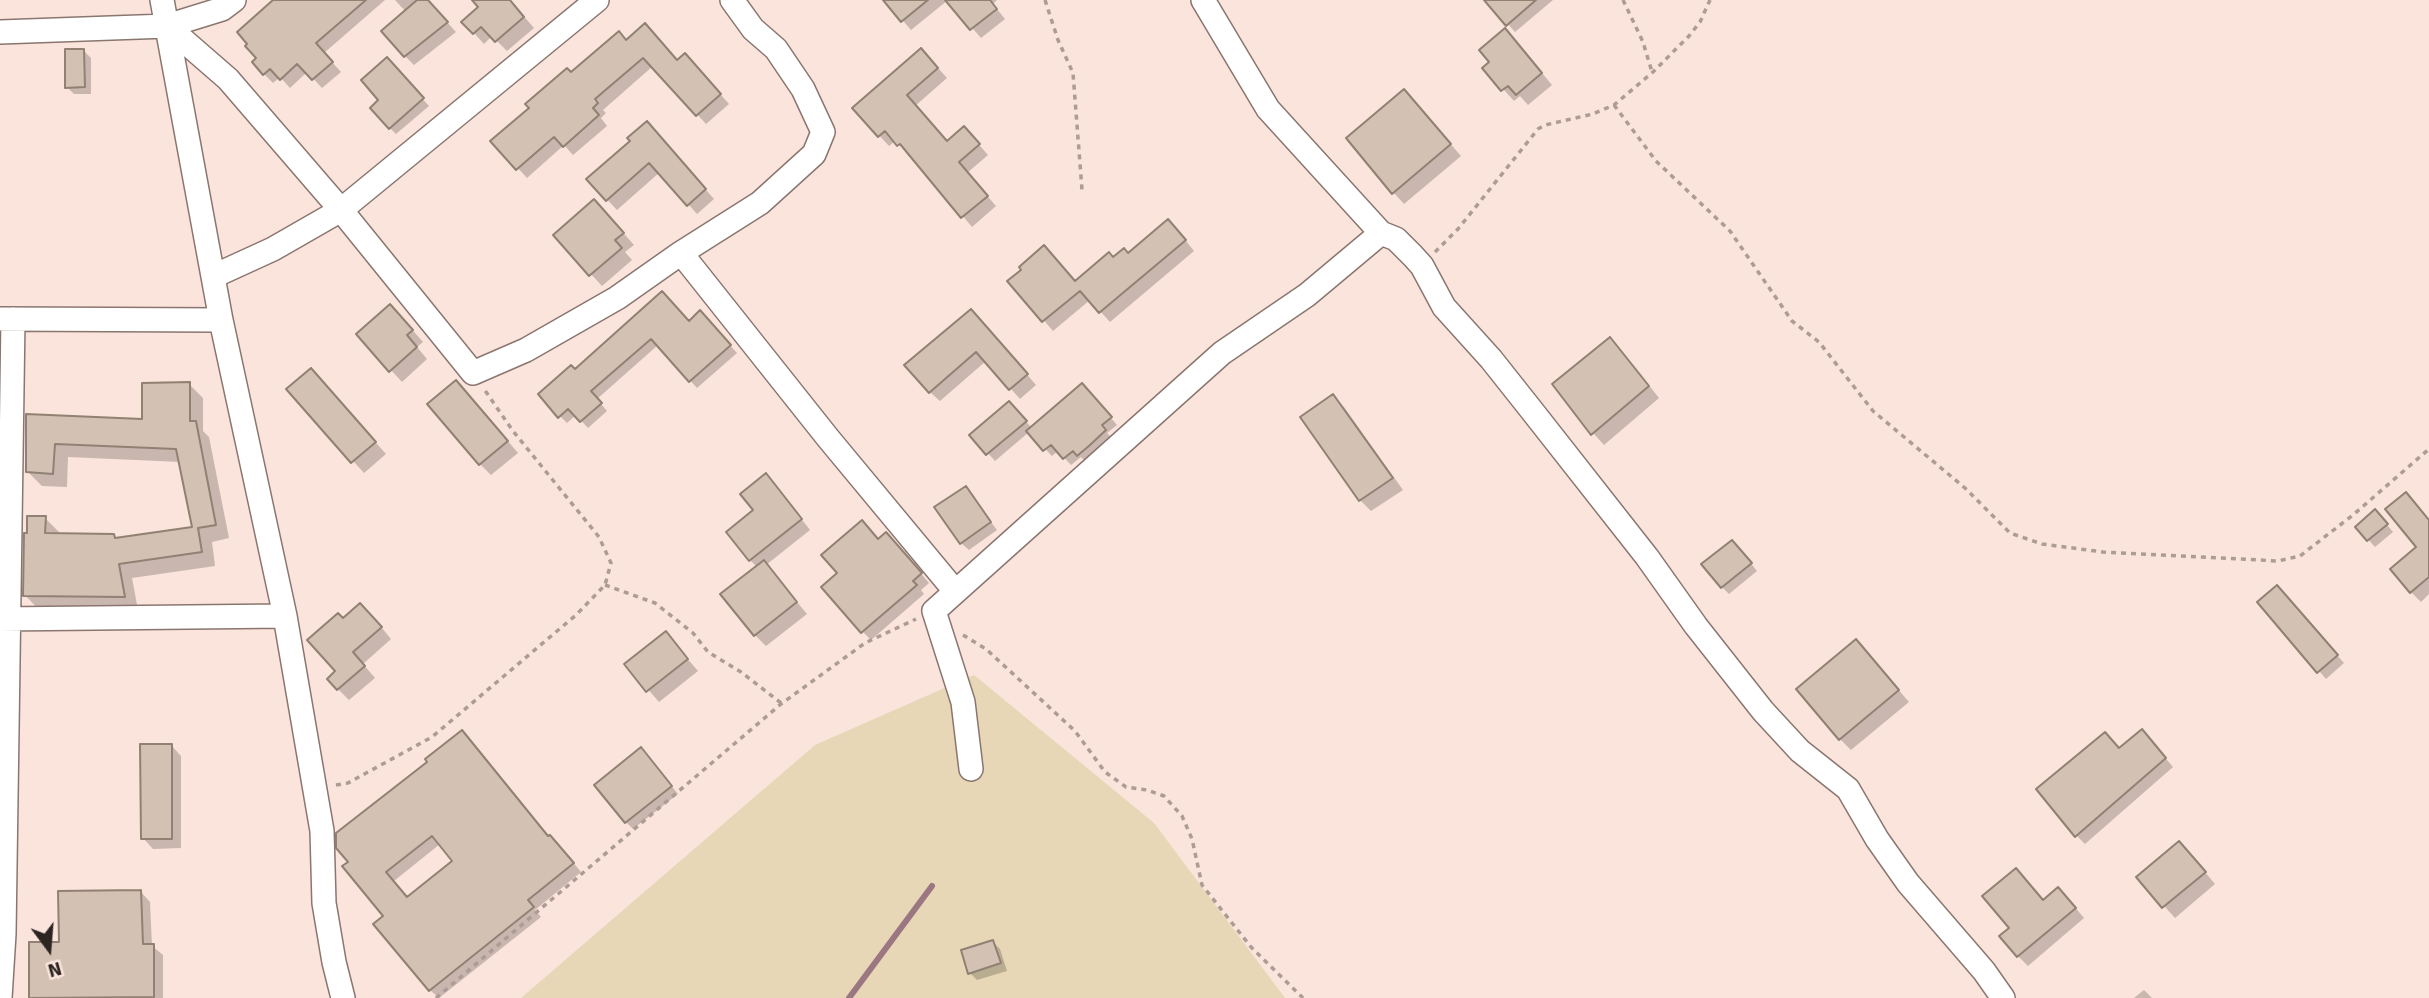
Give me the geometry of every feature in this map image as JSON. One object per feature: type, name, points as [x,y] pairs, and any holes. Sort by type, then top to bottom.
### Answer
[{"type":"street","points":[[162,0],[222,320],[285,616],[316,789],[322,831],[324,904],[343,998]]},
{"type":"street","points":[[0,32],[167,26],[222,9],[234,0]]},
{"type":"street","points":[[214,275],[273,249],[341,210],[597,0]]},
{"type":"street","points":[[167,26],[228,79],[341,210],[473,373],[526,350],[617,298],[760,203],[814,153],[823,132],[803,89],[776,49],[753,29],[732,0]]},
{"type":"street","points":[[1203,0],[1268,109],[1381,233],[1396,239],[1422,267],[1444,307],[1491,359],[1533,412],[1763,711],[1800,751],[1848,789],[1877,839],[1908,883],[1984,971],[2003,998]]},
{"type":"street","points":[[971,769],[963,702],[934,611],[1222,353],[1307,295],[1381,233]]},
{"type":"street","points":[[681,253],[828,438],[955,591]]},
{"type":"street","points":[[0,998],[4,934],[6,319],[222,320]]},
{"type":"street","points":[[4,619],[285,616]]},
{"type":"path","points":[[1045,0],[1058,40],[1073,73],[1082,190]]},
{"type":"path","points":[[1623,0],[1643,42],[1653,72]]},
{"type":"path","points":[[1422,267],[1458,229],[1505,167],[1538,130],[1545,125],[1593,114],[1614,105],[1653,72],[1696,29],[1710,0]]},
{"type":"path","points":[[1614,105],[1656,161],[1730,231],[1792,321],[1819,342],[1873,411],[1965,488],[2010,533],[2042,544],[2103,552],[2278,561],[2300,556],[2353,516],[2429,449]]},
{"type":"path","points":[[316,789],[348,783],[432,737],[576,615],[605,585],[611,563],[598,537],[513,431],[473,373]]},
{"type":"path","points":[[605,585],[656,603],[693,633],[708,652],[741,672],[781,704]]},
{"type":"path","points":[[436,998],[781,704],[865,643],[934,611],[956,630],[986,649],[1075,731],[1105,772],[1126,787],[1164,796],[1182,816],[1192,839],[1202,885],[1251,947],[1303,998]]},
{"type":"shaded area","points":[[974,675],[1154,823],[1285,998],[521,998],[815,745]]},
{"type":"building","points":[[273,0],[366,0],[316,43],[333,62],[312,80],[297,64],[280,80],[270,69],[263,75],[252,62],[256,58],[237,32]]},
{"type":"building","points":[[417,0],[428,0],[448,22],[404,57],[381,31]]},
{"type":"building","points":[[472,0],[510,0],[524,17],[495,42],[481,27],[473,34],[461,22],[478,7]]},
{"type":"building","points":[[883,0],[928,0],[901,22]]},
{"type":"building","points":[[945,0],[990,0],[997,9],[970,30]]},
{"type":"building","points":[[1484,0],[1536,0],[1506,26]]},
{"type":"building","points":[[645,23],[677,60],[685,53],[721,94],[696,116],[643,58],[595,99],[598,103],[593,108],[599,115],[563,147],[554,137],[516,170],[490,141],[529,108],[525,104],[567,68],[571,72],[619,31],[626,40]]},
{"type":"building","points":[[1505,28],[1542,73],[1516,95],[1508,86],[1501,91],[1482,68],[1489,62],[1479,50]]},
{"type":"building","points":[[921,48],[938,68],[907,95],[947,141],[964,126],[980,144],[959,162],[988,196],[961,218],[900,144],[897,146],[885,131],[878,137],[852,108]]},
{"type":"building","points":[[65,49],[84,49],[85,87],[65,88]]},
{"type":"building","points":[[387,57],[424,98],[389,129],[370,108],[378,100],[361,80]]},
{"type":"building","points":[[1404,89],[1451,144],[1392,194],[1346,138]]},
{"type":"building","points":[[647,121],[706,189],[687,206],[649,163],[606,201],[586,179],[630,141],[627,138]]},
{"type":"building","points":[[594,199],[624,233],[615,240],[622,248],[589,276],[553,235]]},
{"type":"building","points":[[1168,219],[1186,240],[1099,313],[1080,291],[1042,322],[1007,281],[1044,245],[1075,281],[1109,252],[1113,257],[1124,248],[1128,253]]},
{"type":"building","points":[[662,291],[689,321],[700,310],[731,345],[689,382],[651,339],[591,391],[602,403],[580,422],[568,409],[558,418],[538,394],[571,365],[575,369]]},
{"type":"building","points":[[390,304],[413,330],[407,335],[417,347],[389,372],[356,334]]},
{"type":"building","points":[[971,309],[1028,374],[1009,390],[976,352],[929,393],[904,365]]},
{"type":"building","points":[[1610,337],[1649,386],[1591,435],[1552,384]]},
{"type":"building","points":[[311,368],[376,442],[351,463],[286,389]]},
{"type":"building","points":[[456,380],[508,441],[479,465],[427,404]]},
{"type":"building","points":[[190,382],[190,421],[196,421],[216,525],[198,528],[202,552],[119,564],[125,597],[23,596],[24,533],[27,533],[27,516],[46,516],[45,533],[114,534],[115,538],[192,527],[176,449],[55,444],[53,474],[26,472],[26,414],[142,419],[142,383]]},
{"type":"building","points":[[1082,383],[1112,417],[1102,425],[1106,430],[1077,456],[1073,451],[1063,459],[1051,445],[1043,451],[1026,431]]},
{"type":"building","points":[[1333,394],[1393,478],[1359,501],[1300,417]]},
{"type":"building","points":[[1009,401],[1027,421],[986,455],[969,435]]},
{"type":"building","points":[[766,473],[802,519],[749,561],[726,532],[753,510],[740,494]]},
{"type":"building","points":[[966,486],[991,522],[960,544],[934,507]]},
{"type":"building","points":[[2406,492],[2429,520],[2429,577],[2410,593],[2390,569],[2416,547],[2385,509]]},
{"type":"building","points":[[2375,509],[2388,524],[2367,541],[2355,527]]},
{"type":"building","points":[[862,520],[878,539],[886,532],[922,573],[913,581],[917,585],[861,633],[821,587],[837,573],[821,555]]},
{"type":"building","points":[[1732,540],[1752,563],[1721,588],[1701,564]]},
{"type":"building","points":[[764,560],[797,602],[754,636],[720,594]]},
{"type":"building","points":[[2277,585],[2338,655],[2317,673],[2257,602]]},
{"type":"building","points":[[360,603],[382,627],[353,652],[365,666],[337,690],[327,679],[335,671],[307,640],[338,613],[343,618]]},
{"type":"building","points":[[666,631],[688,659],[646,692],[624,664]]},
{"type":"building","points":[[1856,639],[1899,690],[1839,740],[1796,689]]},
{"type":"building","points":[[2142,729],[2166,758],[2075,837],[2036,789],[2105,732],[2119,748]]},
{"type":"building","points":[[462,730],[548,836],[550,835],[574,863],[528,900],[534,907],[429,991],[373,924],[383,916],[342,866],[348,862],[336,848],[336,833],[427,762],[425,759]],"holes":[[[432,836],[452,861],[407,897],[386,872]]]},
{"type":"building","points":[[140,744],[172,744],[172,839],[141,839]]},
{"type":"building","points":[[641,747],[672,786],[625,823],[594,785]]},
{"type":"building","points":[[2179,841],[2206,872],[2162,908],[2136,877]]},
{"type":"building","points":[[2016,868],[2043,900],[2058,887],[2076,908],[2017,957],[1999,936],[2009,928],[1982,896]]},
{"type":"building","points":[[141,890],[143,944],[154,944],[154,997],[29,998],[29,942],[59,942],[58,891]]},
{"type":"building","points":[[993,940],[1001,963],[968,974],[961,950]]},
{"type":"waterway","points":[[849,998],[932,886]]}]
